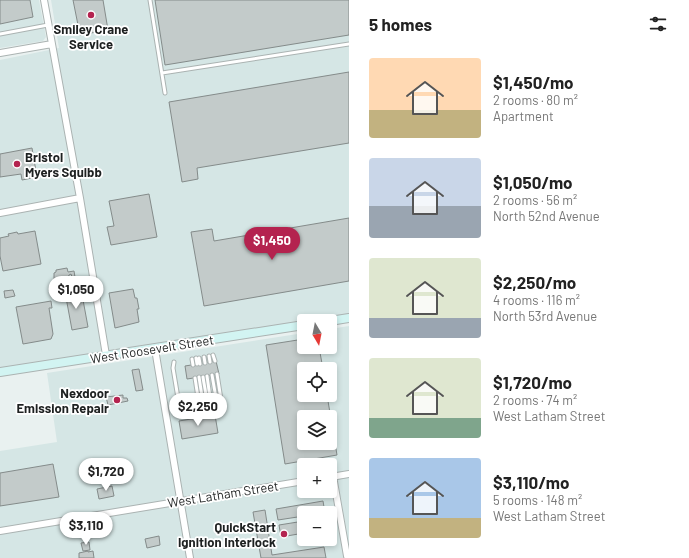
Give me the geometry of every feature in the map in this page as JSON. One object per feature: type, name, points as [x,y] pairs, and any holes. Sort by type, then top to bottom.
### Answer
[{"type":"street","points":[[44,0],[80,198],[106,355]]},
{"type":"street","points":[[0,53],[52,44]]},
{"type":"street","points":[[0,213],[80,198]]},
{"type":"street","points":[[337,320],[349,318]]},
{"type":"street","name":"West Roosevelt Street","points":[[0,372],[297,326]]},
{"type":"street","points":[[155,349],[190,558]]},
{"type":"street","points":[[337,476],[349,474]]},
{"type":"street","name":"West Latham Street","points":[[0,531],[297,482]]},
{"type":"street","points":[[336,498],[347,556]]},
{"type":"lane","points":[[150,0],[165,93]]},
{"type":"lane","points":[[0,34],[48,25]]},
{"type":"lane","points":[[162,73],[349,44]]},
{"type":"lane","points":[[213,355],[215,361]]},
{"type":"lane","points":[[209,356],[210,362]]},
{"type":"lane","points":[[204,357],[205,363]]},
{"type":"lane","points":[[197,358],[198,364]]},
{"type":"lane","points":[[192,359],[193,365]]},
{"type":"lane","points":[[174,362],[173,368],[180,410],[186,416],[196,417],[208,415],[220,410],[222,406],[217,374]]},
{"type":"lane","points":[[208,415],[217,404],[212,375]]},
{"type":"lane","points":[[207,376],[211,404],[208,415]]},
{"type":"lane","points":[[189,416],[198,404],[199,377]]},
{"type":"lane","points":[[199,377],[207,399],[207,406],[201,416]]},
{"type":"lane","points":[[196,417],[203,403],[199,377]]},
{"type":"shaded area","points":[[0,0],[39,0],[46,37],[43,41],[0,48]]},
{"type":"shaded area","points":[[51,0],[349,0],[349,314],[337,316],[337,314],[297,314],[297,323],[0,372],[0,60],[59,48]]},
{"type":"shaded area","points":[[349,326],[349,558],[0,558],[0,451],[57,442],[47,373],[297,334],[297,354],[337,354],[337,328]]},
{"type":"building","points":[[0,0],[30,0],[33,17],[0,24]]},
{"type":"building","name":"Smiley Crane Service","points":[[73,0],[103,0],[108,30],[80,35]]},
{"type":"building","points":[[155,0],[349,0],[349,35],[165,65]]},
{"type":"building","points":[[349,72],[349,143],[197,168],[198,179],[182,182],[169,102]]},
{"type":"building","name":"Bristol Myers Squibb","points":[[32,148],[37,177],[22,180],[21,174],[0,177],[0,154]]},
{"type":"building","points":[[149,194],[157,237],[111,245],[107,227],[114,226],[109,201]]},
{"type":"building","points":[[349,218],[349,281],[204,306],[191,232],[212,229],[214,241]]},
{"type":"building","points":[[35,231],[41,264],[3,271],[0,256],[0,238],[17,232],[18,234]]},
{"type":"building","points":[[67,268],[68,272],[74,271],[75,277],[72,277],[71,274],[68,278],[54,280],[54,273],[56,270]]},
{"type":"building","points":[[81,289],[88,327],[72,330],[65,292]]},
{"type":"building","points":[[133,289],[135,298],[137,298],[139,309],[137,309],[139,322],[115,328],[109,293]]},
{"type":"building","points":[[13,290],[15,296],[5,298],[4,291]]},
{"type":"building","points":[[51,301],[52,308],[49,308],[53,334],[51,339],[23,344],[16,307]]},
{"type":"building","points":[[297,340],[297,354],[320,354],[322,362],[297,362],[297,402],[328,402],[330,410],[297,410],[297,450],[336,450],[337,455],[320,458],[297,458],[297,462],[285,464],[266,345]]},
{"type":"building","points":[[216,361],[219,374],[187,379],[185,366]]},
{"type":"building","points":[[139,369],[143,390],[136,391],[132,370]]},
{"type":"building","name":"Nexdoor Emission Repair","points":[[123,395],[123,398],[127,398],[128,401],[108,405],[106,397]]},
{"type":"building","points":[[215,415],[218,433],[182,439],[179,421]]},
{"type":"building","points":[[53,464],[59,497],[0,506],[0,473]]},
{"type":"building","points":[[112,486],[114,496],[99,499],[97,489]]},
{"type":"building","points":[[323,501],[324,506],[297,506],[297,517],[278,520],[276,509]]},
{"type":"building","points":[[265,510],[272,555],[324,547],[326,558],[261,558],[253,512]]},
{"type":"building","points":[[297,522],[297,534],[281,537],[279,525]]},
{"type":"building","points":[[159,536],[160,545],[147,548],[145,539]]},
{"type":"building","points":[[89,542],[90,550],[83,551],[81,543]]},
{"type":"building","points":[[93,551],[94,558],[79,558],[79,553]]},
{"type":"place","name":"Smiley Crane Service","points":[[91,15]]},
{"type":"place","name":"Bristol Myers Squibb","points":[[17,164]]},
{"type":"place","name":"Nexdoor Emission Repair","points":[[117,400]]},
{"type":"place","name":"QuickStart Ignition Interlock","points":[[284,534]]}]
